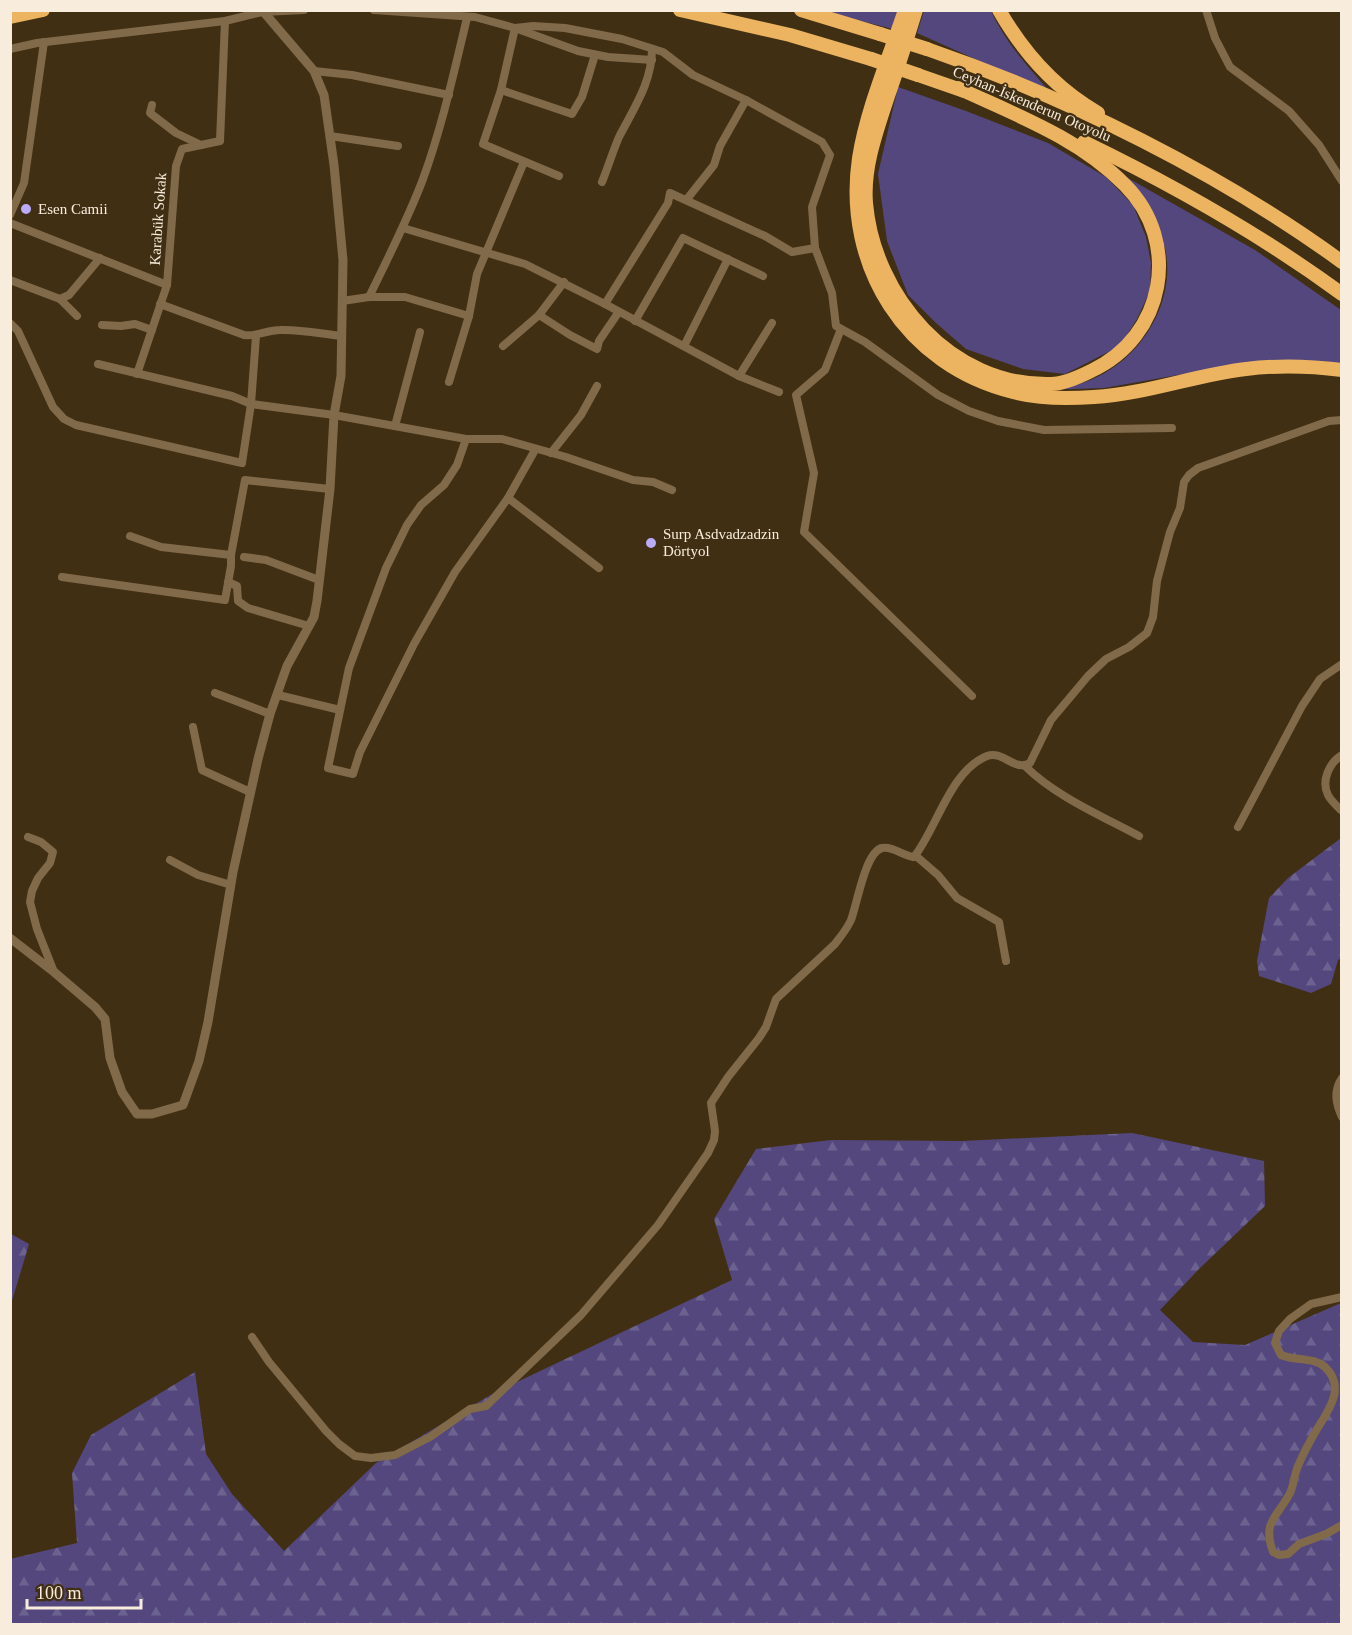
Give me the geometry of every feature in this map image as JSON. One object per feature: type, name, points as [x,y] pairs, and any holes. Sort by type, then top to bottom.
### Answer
[{"type":"highway","points":[[10,17],[42,10]]},
{"type":"highway","name":"Ceyhan-İskenderun Otoyolu","points":[[680,10],[790,35],[871,59],[958,88],[1064,133],[1155,177],[1245,227],[1341,294]]},
{"type":"highway","name":"Ceyhan-İskenderun Otoyolu","points":[[801,10],[967,64],[1074,109],[1167,154],[1259,205],[1341,262]]},
{"type":"highway","points":[[905,10],[870,116],[859,158],[856,201],[862,242],[873,276],[889,305],[908,330],[931,353],[954,369],[984,383],[1015,393],[1057,399],[1098,397],[1245,369],[1282,366],[1341,370]]},
{"type":"highway","points":[[916,10],[869,161],[866,201],[872,240],[898,299],[938,343],[959,359],[986,373],[1015,381],[1053,385],[1103,366],[1122,351],[1139,331],[1151,308],[1159,284],[1160,260],[1155,234],[1144,208],[1126,186],[1099,162],[1063,138],[958,88]]},
{"type":"highway","points":[[999,10],[1014,37],[1056,83],[1081,101],[1259,205]]},
{"type":"street","points":[[10,48],[225,21],[262,11],[304,10]]},
{"type":"street","points":[[374,10],[475,17],[515,28],[578,51],[595,55],[652,60]]},
{"type":"street","points":[[1206,10],[1215,38],[1230,67],[1289,111],[1319,145],[1341,181]]},
{"type":"street","points":[[10,938],[54,972],[105,1019],[110,1058],[122,1092],[137,1114],[152,1114],[183,1105],[199,1061],[208,1022],[231,885],[250,792],[270,714],[287,666],[316,609],[330,489],[334,415],[341,376],[344,260],[324,95],[315,71],[262,11]]},
{"type":"street","points":[[369,297],[403,228],[423,179],[449,94],[467,18]]},
{"type":"street","name":"Karabük Sokak","points":[[137,374],[167,285],[176,166],[182,149],[220,141],[225,21]]},
{"type":"street","points":[[515,28],[533,26],[565,28],[622,39],[663,52],[693,75],[746,100],[822,142],[830,155],[812,207],[815,248],[832,292],[836,326],[865,342],[938,396],[969,411],[998,421],[1044,430],[1172,428]]},
{"type":"street","points":[[515,28],[501,90],[483,144],[559,176]]},
{"type":"street","points":[[10,216],[24,183],[44,42]]},
{"type":"street","points":[[602,182],[618,140],[647,84],[652,49]]},
{"type":"street","points":[[501,90],[572,114],[582,97],[595,55]]},
{"type":"street","points":[[315,71],[352,75],[449,94]]},
{"type":"street","points":[[687,199],[714,165],[720,146],[746,100]]},
{"type":"street","points":[[152,105],[150,113],[176,133],[201,145]]},
{"type":"street","points":[[330,136],[398,146]]},
{"type":"street","points":[[449,382],[469,316],[477,274],[524,162]]},
{"type":"street","points":[[605,304],[668,203],[670,193],[765,236],[792,252],[815,248]]},
{"type":"street","points":[[10,223],[167,285]]},
{"type":"street","points":[[403,228],[525,264],[564,282],[739,376],[779,392]]},
{"type":"street","points":[[635,321],[683,238],[764,276]]},
{"type":"street","points":[[60,299],[69,295],[100,258]]},
{"type":"street","points":[[684,346],[729,259]]},
{"type":"street","points":[[10,280],[60,299],[77,316]]},
{"type":"street","points":[[503,346],[539,315],[564,282]]},
{"type":"street","points":[[342,301],[369,297],[416,299],[469,316]]},
{"type":"street","points":[[160,304],[244,335],[256,336],[281,330],[341,336]]},
{"type":"street","points":[[539,315],[597,349],[599,341],[618,313]]},
{"type":"street","points":[[10,323],[18,331],[53,407],[64,419],[76,424],[242,463],[251,404],[256,336]]},
{"type":"street","points":[[739,376],[772,323]]},
{"type":"street","points":[[102,325],[135,324],[152,330]]},
{"type":"street","points":[[841,329],[825,370],[796,395],[814,473],[804,532],[972,696]]},
{"type":"street","points":[[394,426],[420,332]]},
{"type":"street","points":[[98,364],[232,396],[251,404],[334,415],[466,439],[502,440],[566,457],[633,480],[653,482],[672,490]]},
{"type":"street","points":[[551,453],[581,415],[597,386]]},
{"type":"street","points":[[1025,766],[1034,757],[1051,720],[1088,676],[1106,659],[1129,647],[1148,633],[1154,617],[1157,581],[1165,549],[1180,508],[1184,482],[1189,475],[1198,468],[1308,429],[1341,420]]},
{"type":"street","points":[[466,439],[450,475],[444,484],[421,505],[407,525],[386,568],[349,668],[328,768],[353,774],[360,752],[414,644],[455,572],[508,498],[535,450]]},
{"type":"street","points":[[62,577],[225,600],[245,480],[330,489]]},
{"type":"street","points":[[508,498],[599,568]]},
{"type":"street","points":[[130,536],[161,547],[231,555]]},
{"type":"street","points":[[244,557],[266,560],[319,580]]},
{"type":"street","points":[[228,582],[237,586],[238,601],[248,608],[309,626]]},
{"type":"street","points":[[1238,827],[1302,705],[1320,679],[1341,664]]},
{"type":"street","points":[[215,693],[270,714]]},
{"type":"street","points":[[278,695],[340,710]]},
{"type":"street","points":[[193,727],[202,770],[250,792]]},
{"type":"street","points":[[914,857],[955,784],[975,764],[986,756],[994,755],[1025,766],[1045,783],[1139,836]]},
{"type":"street","points":[[1341,755],[1334,760],[1325,778],[1328,794],[1341,811]]},
{"type":"street","points":[[28,837],[41,842],[52,852],[50,863],[38,878],[32,891],[30,902],[37,929],[54,972]]},
{"type":"street","points":[[252,1337],[269,1362],[339,1444],[355,1456],[371,1458],[395,1455],[430,1437],[470,1409],[486,1406],[524,1372],[591,1305],[657,1225],[696,1172],[714,1140],[715,1125],[711,1103],[733,1070],[759,1038],[776,999],[843,934],[852,918],[865,873],[873,856],[882,848],[916,856],[938,875],[957,897],[999,922],[1006,961]]},
{"type":"street","points":[[170,860],[198,876],[231,885]]},
{"type":"street","points":[[1341,1078],[1335,1101],[1341,1118]]},
{"type":"street","points":[[1341,1297],[1311,1304],[1290,1319],[1279,1332],[1275,1343],[1281,1355],[1292,1360],[1314,1361],[1323,1365],[1331,1374],[1335,1388],[1332,1408],[1297,1468],[1291,1492],[1268,1526],[1270,1543],[1273,1552],[1279,1555],[1288,1554],[1299,1544],[1341,1526]]},
{"type":"green space","points":[[821,11],[900,11],[893,29]]},
{"type":"green space","points":[[924,11],[991,11],[1010,44],[1051,93],[917,33]]},
{"type":"green space","points":[[898,87],[1048,143],[1106,177],[1133,205],[1146,237],[1151,263],[1150,291],[1137,319],[1120,346],[1065,374],[1023,369],[966,349],[908,295],[887,241],[878,174]]},
{"type":"green space","points":[[1126,177],[1255,250],[1341,310],[1341,364],[1325,361],[1229,366],[1104,388],[1040,390],[1080,384],[1103,374],[1135,348],[1148,332],[1158,314],[1167,274],[1164,242],[1151,213]]},
{"type":"green space","points":[[1341,838],[1341,958],[1338,960],[1331,984],[1311,993],[1259,976],[1257,961],[1269,898],[1288,878]]},
{"type":"green space","points":[[1132,1133],[1264,1161],[1265,1206],[1160,1310],[1193,1342],[1245,1345],[1341,1303],[1341,1624],[11,1624],[10,1559],[77,1543],[72,1473],[91,1435],[195,1372],[206,1454],[232,1494],[284,1551],[376,1463],[494,1393],[732,1280],[714,1219],[756,1149],[831,1140],[962,1141]]},
{"type":"green space","points":[[11,1234],[29,1244],[11,1304]]},
{"type":"place","name":"Esen Camii","points":[[26,209]]},
{"type":"place","name":"Surp Asdvadzadzin Dörtyol","points":[[651,543]]}]
